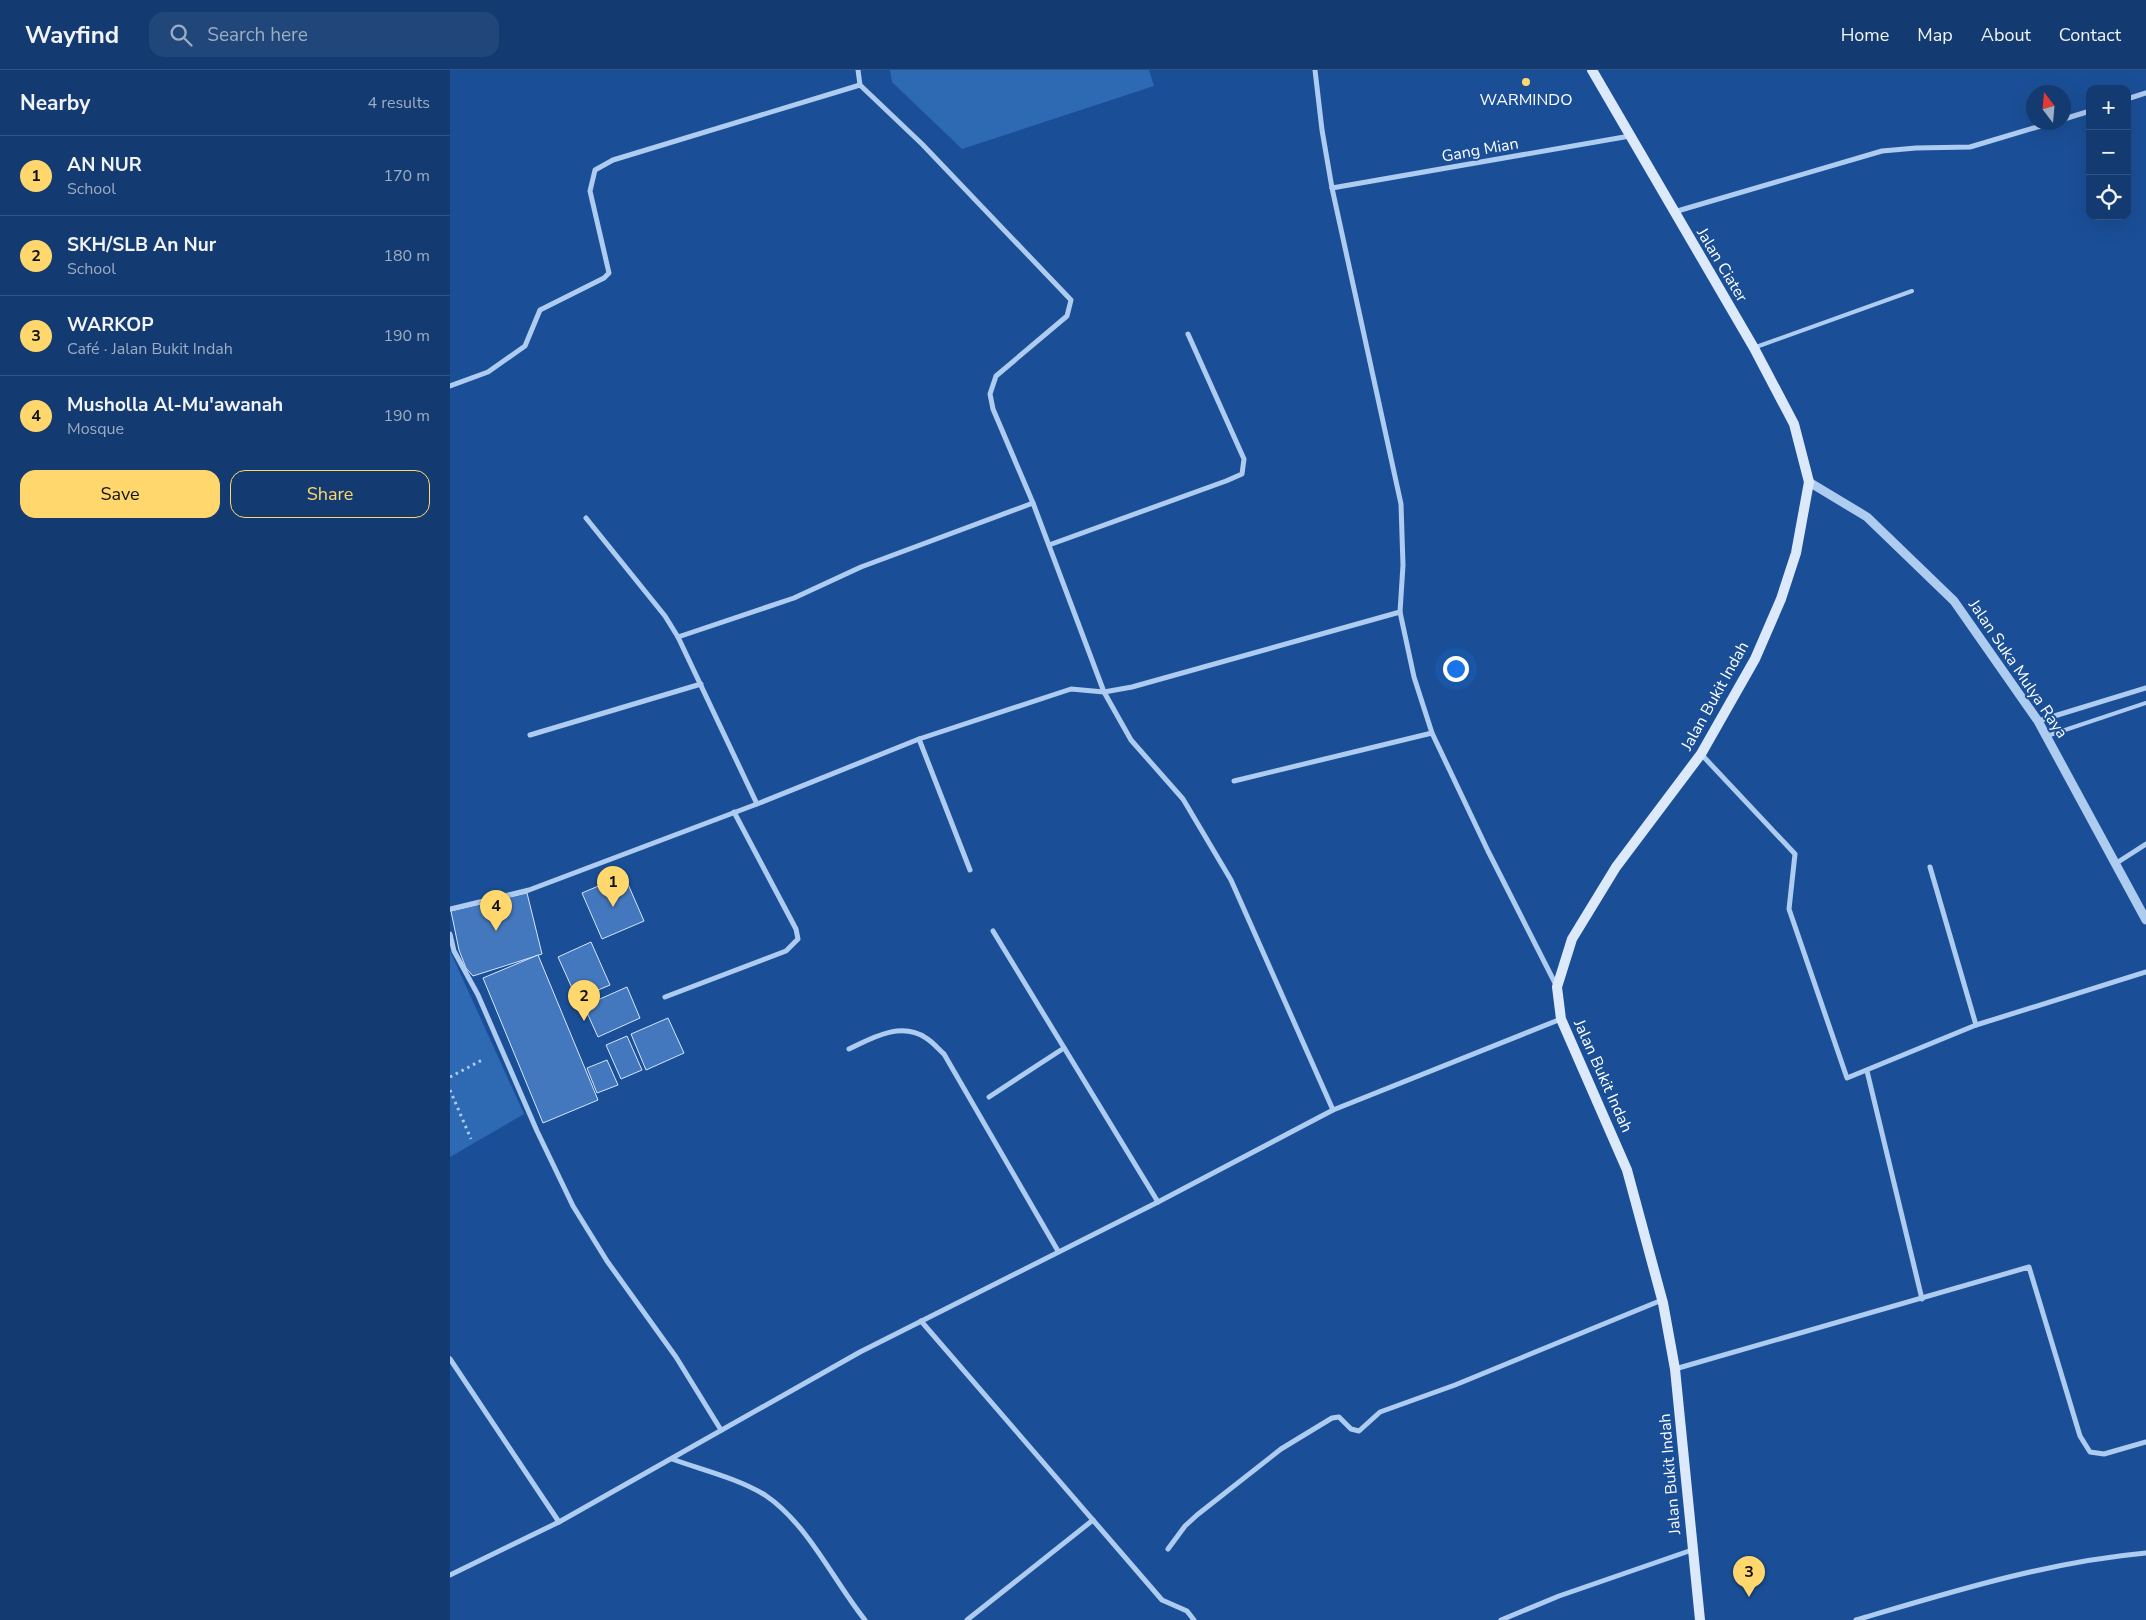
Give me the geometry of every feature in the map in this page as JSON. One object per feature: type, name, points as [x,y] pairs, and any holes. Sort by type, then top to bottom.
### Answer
[{"type":"main road","name":"Jalan Ciater","points":[[1592,70],[1754,348],[1794,424],[1809,482]]},
{"type":"main road","name":"Jalan Bukit Indah","points":[[1700,1620],[1675,1369],[1662,1300],[1627,1170],[1561,1019],[1558,988],[1572,939],[1616,867],[1701,754],[1755,659],[1781,600],[1796,553],[1809,482]]},
{"type":"street","points":[[858,70],[860,85],[922,144],[1071,300],[1067,316],[996,376],[990,394],[993,409],[1033,503],[1104,692],[1131,740],[1183,799],[1231,880],[1333,1110]]},
{"type":"street","points":[[1315,70],[1322,130],[1332,188],[1401,504],[1403,565],[1400,612],[1414,677],[1432,733],[1488,851],[1558,988]]},
{"type":"street","points":[[450,386],[488,372],[525,346],[540,310],[604,278],[608,273],[590,191],[595,170],[613,160],[860,85]]},
{"type":"street","points":[[2131,98],[2146,93]]},
{"type":"street","points":[[2071,117],[2086,112]]},
{"type":"street","points":[[1674,212],[1882,151],[1916,148],[1970,148],[2028,130]]},
{"type":"street","name":"Gang Mian","points":[[1332,188],[1631,136]]},
{"type":"street","points":[[1049,545],[1242,474],[1244,458],[1188,334]]},
{"type":"street","name":"Jalan Suka Mulya Raya","points":[[1809,482],[1867,517],[1954,601],[2038,721],[2146,920]]},
{"type":"street","points":[[678,637],[794,598],[861,567],[1033,503]]},
{"type":"street","points":[[586,518],[664,616],[678,637],[757,804]]},
{"type":"street","points":[[450,909],[529,890],[757,804],[920,739],[1071,689],[1104,692],[1132,687],[1400,612]]},
{"type":"street","points":[[530,735],[700,684]]},
{"type":"street","points":[[2038,721],[2146,688]]},
{"type":"street","points":[[1234,781],[1432,733]]},
{"type":"street","points":[[920,739],[970,870]]},
{"type":"street","points":[[1701,754],[1795,854],[1789,909],[1847,1078],[1976,1025],[2146,972]]},
{"type":"street","points":[[665,997],[786,951],[798,939],[796,929],[734,812]]},
{"type":"street","points":[[2115,864],[2146,844]]},
{"type":"street","points":[[1930,867],[1976,1025]]},
{"type":"street","points":[[993,931],[1158,1202]]},
{"type":"street","points":[[450,934],[454,951],[478,995],[537,1131],[573,1206],[607,1261],[676,1357],[721,1430]]},
{"type":"street","points":[[450,1575],[559,1522],[860,1352],[1158,1202],[1333,1110],[1561,1019]]},
{"type":"street","points":[[849,1049],[883,1032],[906,1031],[926,1037],[944,1054],[1058,1251]]},
{"type":"street","points":[[989,1097],[1064,1048]]},
{"type":"street","points":[[1867,1071],[1922,1299]]},
{"type":"street","points":[[1675,1369],[2029,1267],[2080,1436],[2090,1452],[2104,1454],[2146,1442]]},
{"type":"street","points":[[1168,1549],[1185,1526],[1197,1515],[1282,1449],[1332,1418],[1339,1418],[1351,1429],[1359,1431],[1380,1412],[1455,1385],[1662,1300]]},
{"type":"street","points":[[921,1321],[1162,1600],[1187,1611],[1194,1620]]},
{"type":"street","points":[[450,1358],[559,1522]]},
{"type":"street","points":[[672,1458],[740,1483],[765,1496],[789,1516],[825,1561],[848,1599],[865,1620]]},
{"type":"street","points":[[967,1620],[1093,1520]]},
{"type":"street","points":[[1501,1620],[1559,1596],[1692,1550]]},
{"type":"street","points":[[1856,1620],[1992,1580],[2069,1564],[2146,1553]]},
{"type":"lane","points":[[1754,348],[1912,291]]},
{"type":"lane","points":[[2047,736],[2146,703]]},
{"type":"path","points":[[450,1077],[489,1056]]},
{"type":"path","points":[[450,1090],[471,1139]]},
{"type":"shaded area","points":[[890,70],[1149,70],[1154,86],[962,149],[892,82]]},
{"type":"shaded area","points":[[450,951],[524,1114],[450,1157]]},
{"type":"building","points":[[624,875],[644,921],[602,939],[582,893]]},
{"type":"building","points":[[527,893],[542,954],[473,976],[466,968],[459,950],[451,911]]},
{"type":"building","points":[[591,942],[610,985],[577,999],[558,957]]},
{"type":"building","points":[[538,955],[598,1100],[543,1123],[483,978]]},
{"type":"building","points":[[627,987],[640,1018],[598,1037],[584,1006]]},
{"type":"building","points":[[668,1018],[684,1053],[646,1070],[631,1034]]},
{"type":"building","points":[[627,1036],[642,1070],[621,1079],[606,1045]]},
{"type":"building","points":[[607,1060],[618,1085],[597,1093],[587,1068]]},
{"type":"place","name":"WARMINDO","points":[[1526,82]]},
{"type":"place","name":"AN NUR","points":[[613,907]]},
{"type":"place","name":"Musholla Al-Mu'awanah","points":[[496,931]]},
{"type":"place","name":"SKH/SLB An Nur","points":[[584,1021]]},
{"type":"place","name":"WARKOP","points":[[1749,1597]]}]
